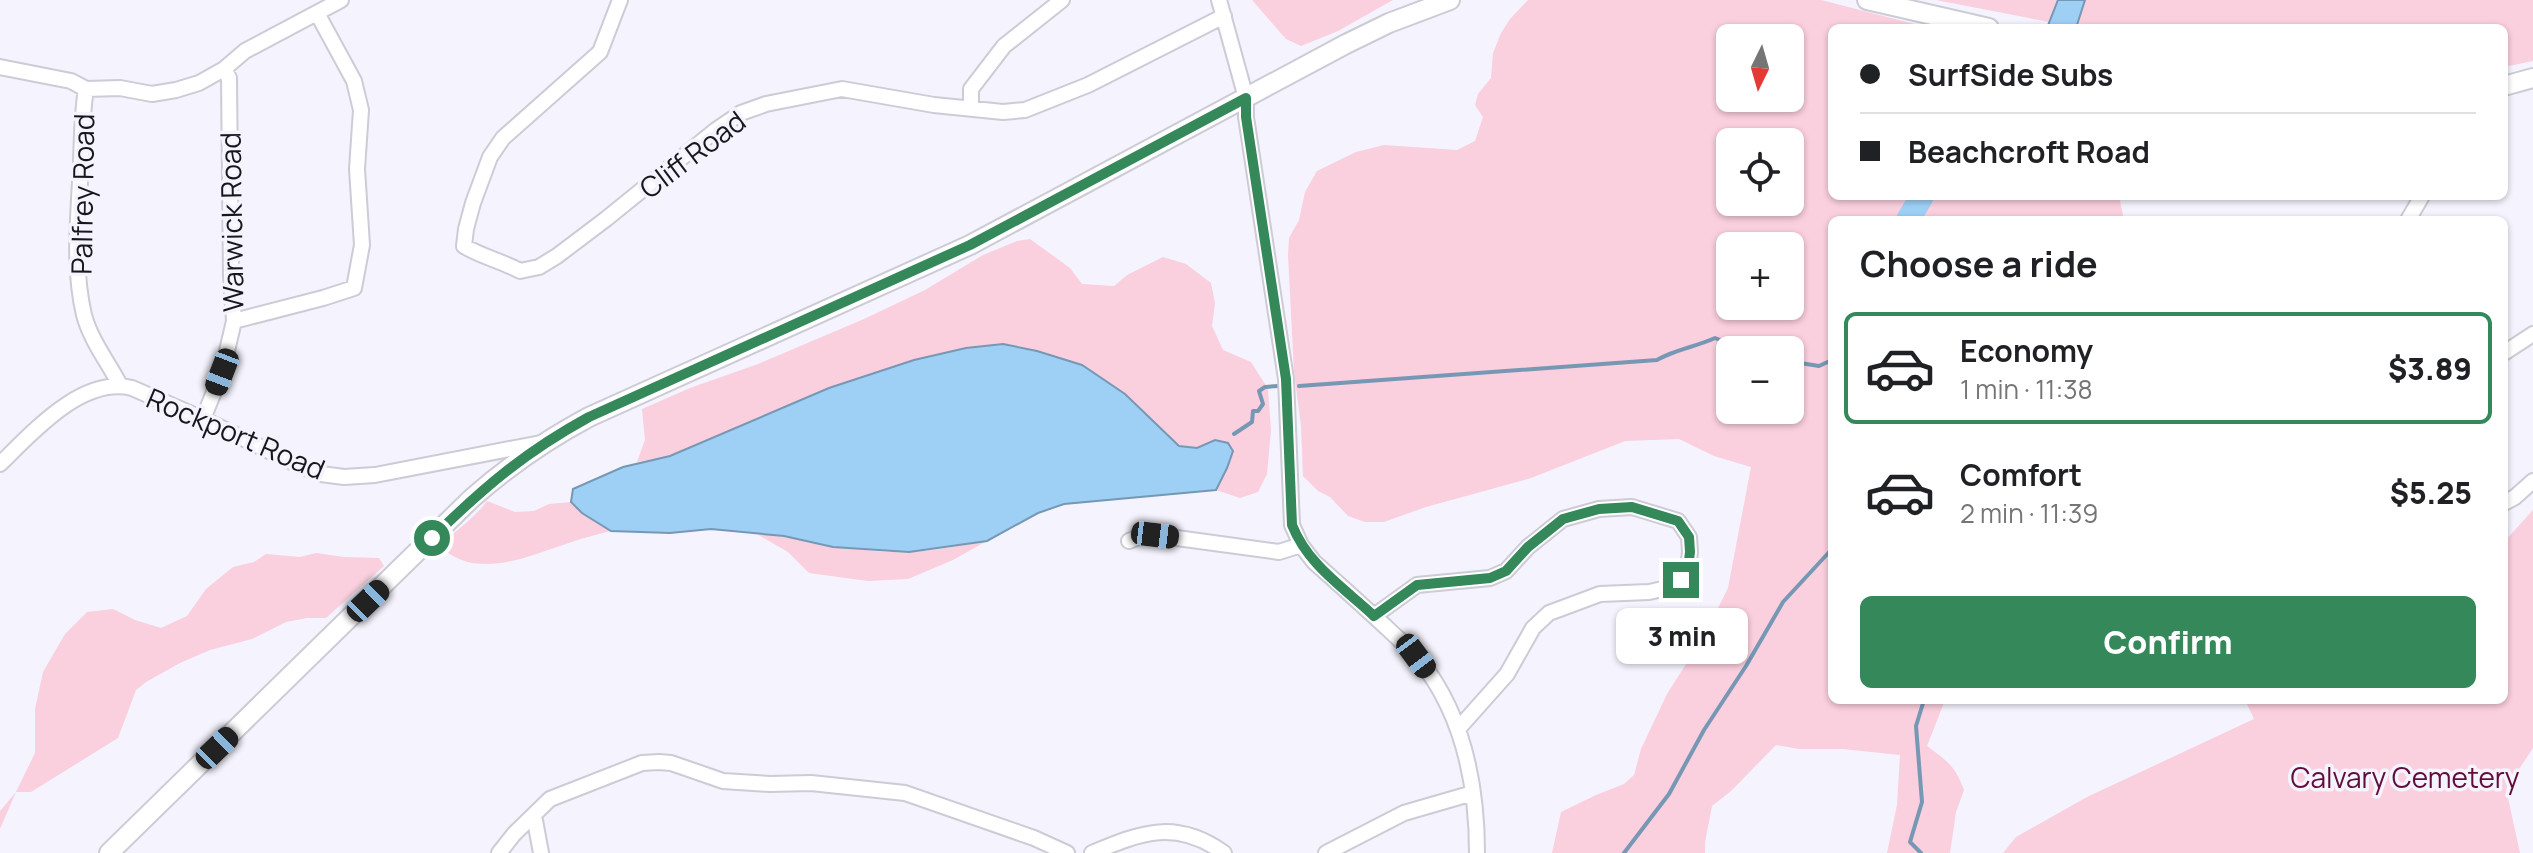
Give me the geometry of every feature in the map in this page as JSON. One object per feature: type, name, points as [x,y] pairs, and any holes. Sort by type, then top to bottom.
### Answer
[{"type":"main road","points":[[109,853],[471,499],[545,442],[589,417],[970,245],[1378,28],[1450,0]]},
{"type":"main road","points":[[1867,0],[1972,24]]},
{"type":"main road","points":[[2508,85],[2533,78]]},
{"type":"street","points":[[0,67],[71,81],[86,89],[120,88],[152,94],[176,90],[199,83],[224,69],[245,51],[341,0]]},
{"type":"street","name":"Cliff Road","points":[[620,0],[600,52],[503,138],[490,157],[466,229],[464,246],[520,271],[539,267],[606,219],[716,130],[741,113],[766,104],[842,89],[971,109],[1003,112],[1025,110],[1053,101],[1224,16]]},
{"type":"street","points":[[971,109],[971,89],[1004,46],[1062,0]]},
{"type":"street","points":[[1219,0],[1246,98],[1246,117],[1286,379],[1292,525],[1301,545],[1314,562],[1424,665],[1438,685],[1453,713],[1473,793],[1477,853]]},
{"type":"street","points":[[234,321],[354,288],[362,245],[357,169],[361,110],[354,81],[317,13]]},
{"type":"street","name":"Warwick Road","points":[[203,419],[222,372],[234,321],[229,78],[224,69]]},
{"type":"street","name":"Palfrey Road","points":[[86,89],[82,113],[77,243],[80,285],[84,315],[93,339],[120,385]]},
{"type":"street","points":[[2508,350],[2533,334]]},
{"type":"street","name":"Rockport Road","points":[[2,457],[71,401],[100,388],[120,385],[203,419],[321,474],[344,477],[375,475],[545,442]]},
{"type":"street","points":[[2508,501],[2533,481]]},
{"type":"street","points":[[1374,616],[1417,585],[1490,578],[1506,571],[1528,547],[1563,519],[1599,509],[1632,507],[1678,521],[1689,537],[1690,552],[1688,568],[1681,580],[1667,588],[1649,592],[1600,594],[1549,613],[1533,628],[1507,674],[1458,729]]},
{"type":"street","points":[[1129,541],[1155,535],[1279,552],[1301,545]]},
{"type":"street","points":[[499,853],[550,799],[642,763],[659,762],[671,763],[723,781],[811,783],[905,793],[1034,838],[1067,853]]},
{"type":"street","points":[[1326,853],[1404,813],[1473,793]]},
{"type":"street","points":[[534,815],[541,853]]},
{"type":"street","points":[[1092,853],[1150,833],[1170,830],[1192,835],[1224,853]]},
{"type":"green space","points":[[1252,0],[1393,0],[1338,31],[1301,46],[1286,39]]},
{"type":"green space","points":[[1528,0],[1821,0],[1914,24],[1828,24],[1828,200],[2120,200],[2123,216],[1828,216],[1828,704],[1943,704],[1927,746],[1950,764],[1964,790],[1956,812],[1950,853],[1887,853],[1897,805],[1900,755],[1776,745],[1712,806],[1705,853],[1552,853],[1561,812],[1624,784],[1634,775],[1641,749],[1667,694],[1704,636],[1728,588],[1751,467],[1714,456],[1679,439],[1625,441],[1531,478],[1384,522],[1365,522],[1348,516],[1303,476],[1288,255],[1289,238],[1299,220],[1305,192],[1317,171],[1356,152],[1384,145],[1457,150],[1475,141],[1483,117],[1475,105],[1478,94],[1491,78],[1493,53],[1510,19]]},
{"type":"green space","points":[[1936,0],[2058,0],[2049,22]]},
{"type":"green space","points":[[2085,0],[2533,0],[2533,61],[2508,66],[2508,24],[2077,24]]},
{"type":"green space","points":[[1030,239],[1070,268],[1082,284],[1114,286],[1127,275],[1163,257],[1186,264],[1211,283],[1215,303],[1212,326],[1223,350],[1251,362],[1268,389],[1271,430],[1267,474],[1258,492],[1240,498],[1216,490],[1227,468],[1215,440],[1197,448],[1179,446],[1082,365],[1003,344],[914,360],[829,388],[670,456],[637,462],[645,440],[642,409],[864,319],[925,290],[983,255]]},
{"type":"green space","points":[[487,501],[515,512],[571,502],[611,531],[500,563],[468,562],[439,546]]},
{"type":"green space","name":"Calvary Cemetery","points":[[2533,510],[2533,748],[2506,789],[2520,853],[2003,853],[2016,837],[2087,797],[2254,719],[2247,704],[2508,704],[2508,538]]},
{"type":"green space","points":[[755,533],[889,552],[987,541],[908,579],[868,581],[809,573],[788,552]]},
{"type":"green space","points":[[316,553],[379,558],[384,566],[326,618],[286,622],[252,639],[210,650],[146,682],[136,690],[118,738],[31,792],[16,792],[35,753],[35,709],[43,672],[65,634],[87,612],[113,609],[161,628],[187,616],[206,589],[233,567],[254,562],[266,554],[300,557]]},
{"type":"green space","points":[[16,792],[0,829],[0,811]]},
{"type":"water","points":[[2058,0],[2085,0],[2077,24],[2049,24]]},
{"type":"water","points":[[1003,344],[1082,365],[1125,394],[1179,446],[1197,448],[1215,440],[1228,443],[1233,451],[1216,490],[1064,504],[1038,513],[987,541],[909,552],[833,547],[784,536],[711,529],[670,533],[611,531],[582,513],[571,502],[573,489],[623,467],[670,456],[829,388],[914,360],[966,348]]},
{"type":"waterway","points":[[1910,216],[1920,200]]},
{"type":"waterway","points":[[1299,386],[1657,360],[1716,338]]},
{"type":"waterway","points":[[1804,364],[1819,366],[1828,362]]},
{"type":"waterway","points":[[1234,434],[1252,422],[1253,411],[1258,411],[1263,404],[1259,391],[1278,386]]},
{"type":"waterway","points":[[1624,853],[1669,794],[1704,730],[1783,602],[1828,553]]},
{"type":"waterway","points":[[1921,853],[1910,842],[1922,802],[1916,726],[1923,704]]},
{"type":"route","points":[[432,538],[497,477],[556,434],[970,245],[1246,98],[1246,117],[1286,379],[1292,525],[1301,545],[1314,562],[1374,616],[1417,585],[1490,578],[1506,571],[1528,547],[1563,519],[1599,509],[1632,507],[1678,521],[1689,537],[1688,568],[1681,580]]}]
